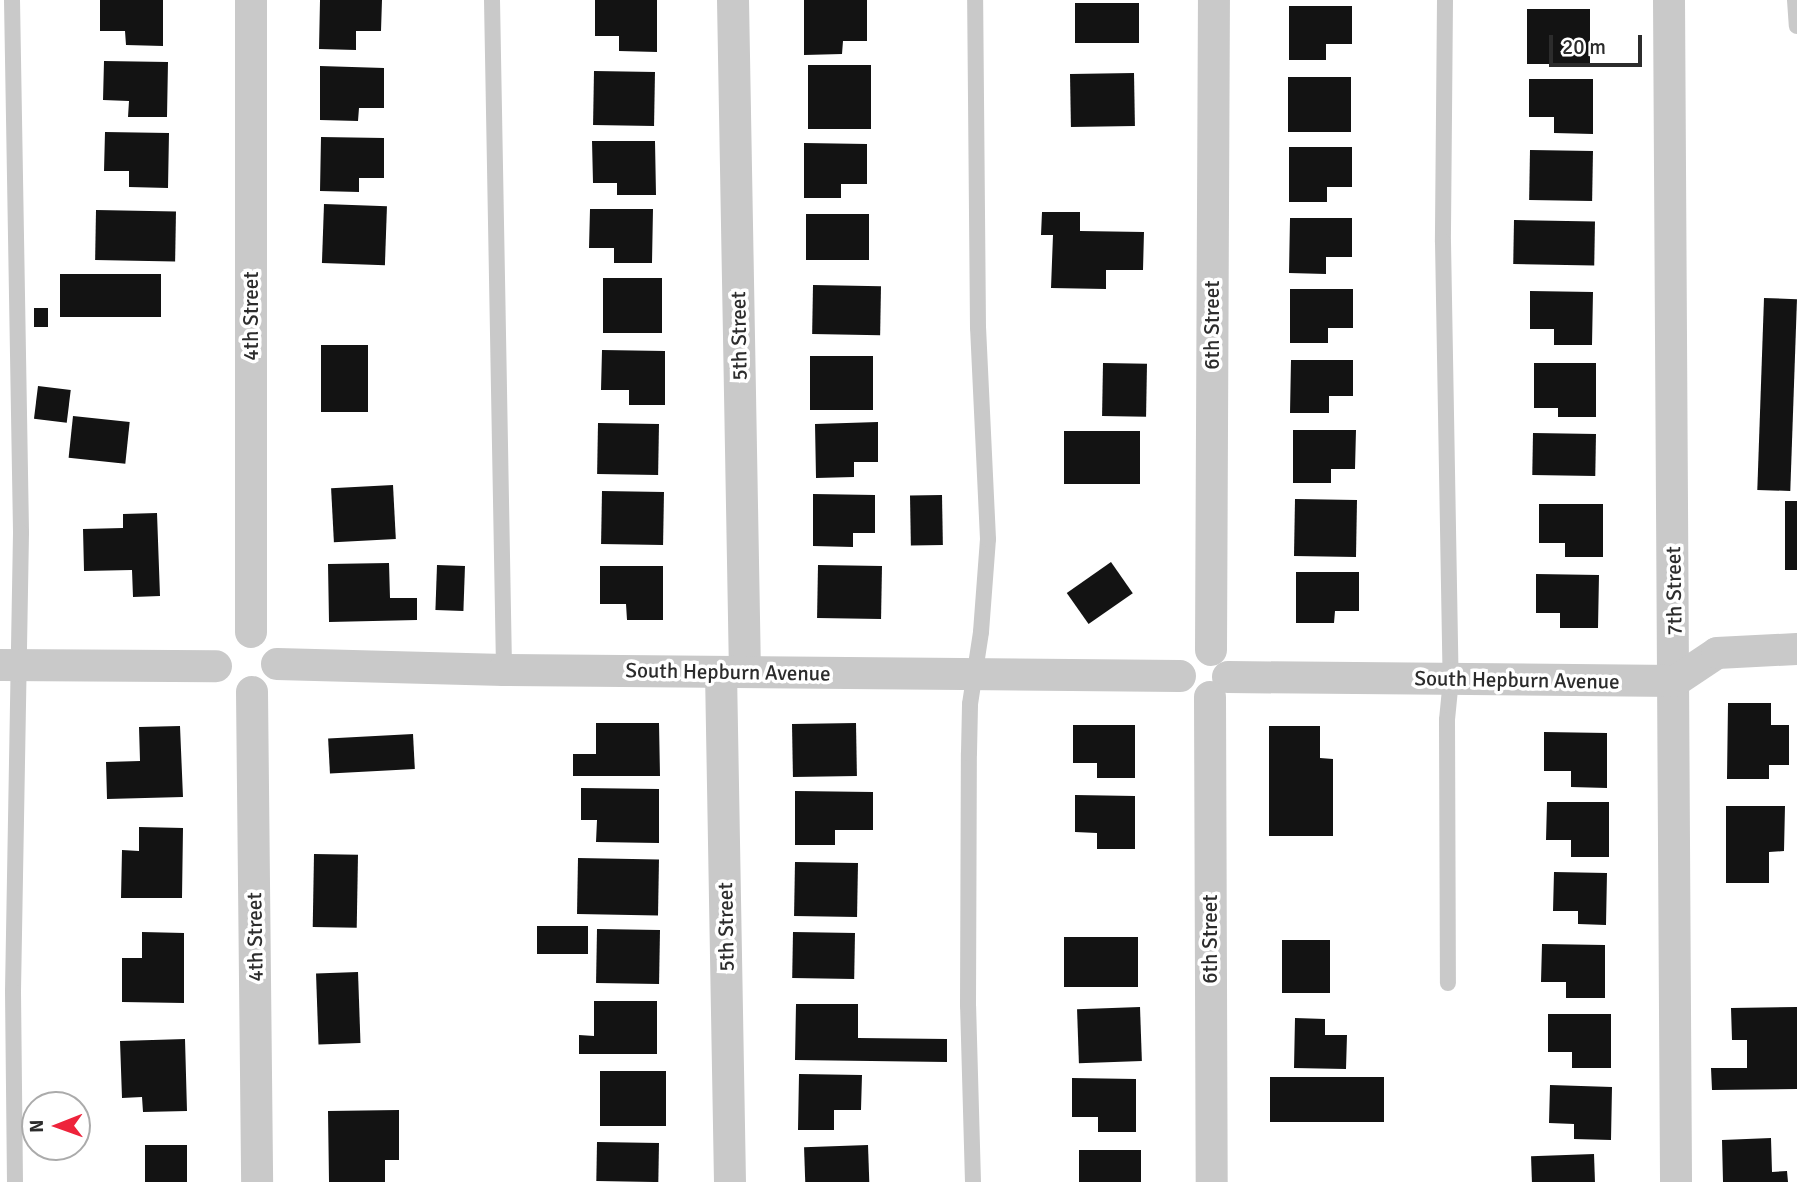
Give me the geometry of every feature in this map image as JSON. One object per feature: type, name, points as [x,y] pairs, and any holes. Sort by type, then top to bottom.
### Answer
[{"type":"street","name":"4th Street","points":[[251,0],[251,632]]},
{"type":"street","name":"5th Street","points":[[730,1182],[733,0]]},
{"type":"street","name":"6th Street","points":[[1211,650],[1214,0]]},
{"type":"street","name":"7th Street","points":[[1669,0],[1676,1182]]},
{"type":"street","points":[[251,632],[267,640],[276,655],[276,664],[269,683],[252,692],[242,692],[225,684],[216,666],[220,648],[225,640],[233,635],[251,632]]},
{"type":"street","points":[[1203,649],[1211,650],[1222,657],[1219,687],[1202,698],[1187,691],[1180,676],[1181,668],[1189,655],[1203,649]]},
{"type":"street","points":[[1675,681],[1717,653],[1797,649]]},
{"type":"street","name":"South Hepburn Avenue","points":[[276,664],[504,670],[1180,676]]},
{"type":"street","points":[[10,665],[216,666]]},
{"type":"street","name":"South Hepburn Avenue","points":[[1219,687],[1451,679],[1675,681]]},
{"type":"street","name":"6th Street","points":[[1212,1182],[1219,687]]},
{"type":"street","name":"4th Street","points":[[252,692],[257,1182]]},
{"type":"lane","points":[[12,0],[10,665],[17,688],[15,1182]]},
{"type":"lane","points":[[492,0],[504,670]]},
{"type":"lane","points":[[973,1182],[968,1006],[970,704],[976,675],[988,539],[978,328],[975,0]]},
{"type":"lane","points":[[1445,0],[1443,242],[1451,679],[1447,720],[1448,983]]},
{"type":"lane","points":[[1795,0],[1797,26]]},
{"type":"building","points":[[100,0],[163,0],[163,46],[126,45],[125,31],[100,31]]},
{"type":"building","points":[[320,0],[382,0],[381,31],[356,31],[356,50],[319,49]]},
{"type":"building","points":[[595,0],[657,0],[657,52],[619,51],[619,36],[595,36]]},
{"type":"building","points":[[804,0],[867,0],[867,41],[843,41],[842,54],[804,55]]},
{"type":"building","points":[[1075,3],[1139,3],[1139,43],[1075,43]]},
{"type":"building","points":[[1289,6],[1352,6],[1352,44],[1326,44],[1326,60],[1289,60]]},
{"type":"building","points":[[1527,9],[1590,9],[1590,64],[1527,64]]},
{"type":"building","points":[[104,61],[168,62],[167,117],[128,117],[129,101],[103,100]]},
{"type":"building","points":[[808,65],[871,65],[871,129],[808,129]]},
{"type":"building","points":[[320,66],[384,68],[384,108],[359,108],[358,121],[320,120]]},
{"type":"building","points":[[594,71],[655,72],[654,126],[593,125]]},
{"type":"building","points":[[1134,73],[1135,126],[1071,127],[1070,74]]},
{"type":"building","points":[[1288,77],[1351,77],[1351,132],[1288,132]]},
{"type":"building","points":[[1529,79],[1593,79],[1593,134],[1554,133],[1554,117],[1529,117]]},
{"type":"building","points":[[105,132],[169,133],[168,188],[129,187],[129,171],[104,171]]},
{"type":"building","points":[[321,137],[384,138],[384,178],[359,178],[359,192],[320,191]]},
{"type":"building","points":[[592,141],[655,141],[656,195],[617,195],[617,183],[593,183]]},
{"type":"building","points":[[804,143],[867,144],[867,184],[841,184],[841,198],[804,198]]},
{"type":"building","points":[[1289,147],[1352,147],[1352,187],[1327,187],[1327,202],[1289,202]]},
{"type":"building","points":[[1530,150],[1593,151],[1592,201],[1529,200]]},
{"type":"building","points":[[324,204],[387,206],[385,265],[322,263]]},
{"type":"building","points":[[590,209],[653,209],[652,263],[614,263],[614,248],[589,248]]},
{"type":"building","points":[[96,210],[176,211],[175,261],[95,260]]},
{"type":"building","points":[[1042,212],[1080,212],[1080,231],[1144,232],[1143,270],[1106,270],[1106,289],[1051,288],[1053,235],[1041,235]]},
{"type":"building","points":[[806,214],[869,214],[869,260],[806,260]]},
{"type":"building","points":[[1290,218],[1352,218],[1352,257],[1326,257],[1326,274],[1289,273]]},
{"type":"building","points":[[1514,220],[1595,221],[1594,265],[1513,264]]},
{"type":"building","points":[[60,274],[161,274],[161,317],[60,317]]},
{"type":"building","points":[[603,278],[662,278],[662,333],[603,333]]},
{"type":"building","points":[[813,285],[881,286],[880,335],[812,334]]},
{"type":"building","points":[[1290,289],[1353,289],[1353,328],[1328,328],[1328,343],[1290,343]]},
{"type":"building","points":[[1530,291],[1593,292],[1592,345],[1554,345],[1554,329],[1530,329]]},
{"type":"building","points":[[1764,298],[1797,299],[1790,491],[1757,490]]},
{"type":"building","points":[[34,308],[48,308],[48,327],[34,327]]},
{"type":"building","points":[[321,345],[368,345],[368,412],[321,412]]},
{"type":"building","points":[[602,350],[665,351],[665,405],[629,405],[629,390],[601,390]]},
{"type":"building","points":[[810,356],[873,356],[873,410],[810,410]]},
{"type":"building","points":[[1291,360],[1353,360],[1353,396],[1329,396],[1329,413],[1290,413]]},
{"type":"building","points":[[1103,363],[1147,364],[1146,417],[1102,416]]},
{"type":"building","points":[[1534,363],[1596,363],[1596,417],[1558,417],[1558,408],[1534,408]]},
{"type":"building","points":[[38,386],[71,390],[67,423],[34,419]]},
{"type":"building","points":[[73,416],[130,422],[125,464],[69,458]]},
{"type":"building","points":[[878,422],[878,462],[854,462],[854,477],[816,478],[815,424]]},
{"type":"building","points":[[598,423],[659,424],[658,475],[597,474]]},
{"type":"building","points":[[1293,430],[1356,430],[1355,469],[1331,469],[1331,483],[1293,483]]},
{"type":"building","points":[[1064,431],[1140,431],[1140,484],[1064,484]]},
{"type":"building","points":[[1533,433],[1596,434],[1595,476],[1532,475]]},
{"type":"building","points":[[393,485],[396,539],[334,542],[331,488]]},
{"type":"building","points":[[602,491],[664,492],[663,545],[601,544]]},
{"type":"building","points":[[813,494],[875,495],[875,533],[853,533],[853,547],[813,546]]},
{"type":"building","points":[[942,495],[943,545],[911,546],[910,496]]},
{"type":"building","points":[[1295,499],[1357,500],[1356,557],[1294,556]]},
{"type":"building","points":[[1785,501],[1797,501],[1797,570],[1785,570]]},
{"type":"building","points":[[1539,504],[1603,504],[1603,557],[1565,557],[1565,543],[1539,543]]},
{"type":"building","points":[[157,513],[160,596],[133,597],[132,570],[84,571],[83,529],[123,528],[123,514]]},
{"type":"building","points":[[1111,562],[1133,593],[1089,624],[1067,593]]},
{"type":"building","points":[[389,563],[390,598],[417,598],[417,620],[329,622],[328,564]]},
{"type":"building","points":[[437,565],[465,566],[463,611],[435,610]]},
{"type":"building","points":[[818,565],[882,566],[881,619],[817,618]]},
{"type":"building","points":[[600,566],[663,566],[663,620],[627,620],[626,604],[600,604]]},
{"type":"building","points":[[1296,572],[1359,572],[1359,611],[1335,611],[1334,623],[1296,623]]},
{"type":"building","points":[[1536,574],[1599,575],[1598,628],[1560,628],[1560,613],[1536,613]]},
{"type":"building","points":[[1728,703],[1771,703],[1771,725],[1789,725],[1789,765],[1769,765],[1769,779],[1727,779]]},
{"type":"building","points":[[596,723],[659,723],[660,776],[573,776],[573,754],[596,754]]},
{"type":"building","points":[[856,723],[857,776],[793,777],[792,724]]},
{"type":"building","points":[[1073,725],[1135,725],[1135,778],[1097,778],[1097,763],[1073,763]]},
{"type":"building","points":[[180,726],[183,797],[107,799],[106,762],[140,761],[139,727]]},
{"type":"building","points":[[1269,726],[1320,726],[1320,758],[1333,759],[1333,836],[1269,836]]},
{"type":"building","points":[[1544,732],[1607,733],[1607,788],[1571,787],[1571,771],[1544,771]]},
{"type":"building","points":[[413,734],[415,769],[330,773],[328,738]]},
{"type":"building","points":[[581,788],[659,789],[659,843],[596,842],[597,820],[581,820]]},
{"type":"building","points":[[795,791],[873,792],[873,830],[835,830],[835,845],[795,845]]},
{"type":"building","points":[[1075,795],[1135,796],[1135,849],[1097,849],[1097,833],[1075,832]]},
{"type":"building","points":[[1547,802],[1609,802],[1609,857],[1571,857],[1571,840],[1546,840]]},
{"type":"building","points":[[1726,806],[1785,806],[1784,851],[1769,852],[1769,883],[1726,883]]},
{"type":"building","points":[[139,827],[183,828],[182,898],[121,898],[122,850],[139,851]]},
{"type":"building","points":[[314,854],[358,855],[357,928],[313,927]]},
{"type":"building","points":[[578,858],[659,859],[658,915],[577,914]]},
{"type":"building","points":[[795,862],[858,863],[857,917],[794,916]]},
{"type":"building","points":[[1554,872],[1607,873],[1606,925],[1578,924],[1578,911],[1553,911]]},
{"type":"building","points":[[537,926],[588,926],[588,954],[537,954]]},
{"type":"building","points":[[597,929],[660,930],[659,984],[596,983]]},
{"type":"building","points":[[142,932],[184,933],[184,1003],[122,1002],[122,958],[142,958]]},
{"type":"building","points":[[793,932],[855,933],[854,979],[792,978]]},
{"type":"building","points":[[1064,937],[1138,937],[1138,987],[1064,987]]},
{"type":"building","points":[[1282,940],[1330,940],[1330,993],[1282,993]]},
{"type":"building","points":[[1542,944],[1605,945],[1605,998],[1566,998],[1566,982],[1541,982]]},
{"type":"building","points":[[358,972],[360,1043],[319,1044],[316,973]]},
{"type":"building","points":[[594,1001],[657,1001],[657,1054],[579,1054],[579,1035],[594,1036]]},
{"type":"building","points":[[796,1004],[858,1004],[858,1038],[947,1039],[947,1062],[795,1060]]},
{"type":"building","points":[[1140,1007],[1142,1061],[1079,1063],[1077,1009]]},
{"type":"building","points":[[1797,1007],[1797,1089],[1712,1090],[1711,1068],[1747,1068],[1747,1040],[1732,1040],[1731,1008]]},
{"type":"building","points":[[1548,1014],[1611,1014],[1611,1068],[1572,1068],[1572,1052],[1548,1052]]},
{"type":"building","points":[[1295,1018],[1325,1019],[1325,1035],[1347,1035],[1346,1069],[1294,1068]]},
{"type":"building","points":[[185,1039],[187,1111],[143,1112],[142,1097],[122,1098],[120,1041]]},
{"type":"building","points":[[600,1071],[666,1071],[666,1126],[600,1126]]},
{"type":"building","points":[[799,1074],[862,1075],[861,1110],[834,1110],[834,1130],[798,1130]]},
{"type":"building","points":[[1270,1077],[1384,1077],[1384,1122],[1270,1122]]},
{"type":"building","points":[[1072,1078],[1136,1079],[1136,1132],[1098,1132],[1098,1117],[1072,1117]]},
{"type":"building","points":[[1550,1085],[1612,1087],[1611,1140],[1574,1139],[1574,1124],[1549,1123]]},
{"type":"building","points":[[399,1110],[399,1160],[385,1160],[385,1182],[329,1182],[328,1111]]},
{"type":"building","points":[[1771,1138],[1772,1172],[1787,1171],[1788,1182],[1723,1182],[1722,1140]]},
{"type":"building","points":[[597,1142],[659,1143],[658,1182],[596,1181]]},
{"type":"building","points":[[145,1145],[187,1145],[187,1182],[145,1182]]},
{"type":"building","points":[[868,1145],[869,1182],[805,1182],[804,1147]]},
{"type":"building","points":[[1079,1150],[1141,1150],[1141,1182],[1079,1182]]},
{"type":"building","points":[[1594,1154],[1595,1182],[1532,1182],[1531,1156]]}]
